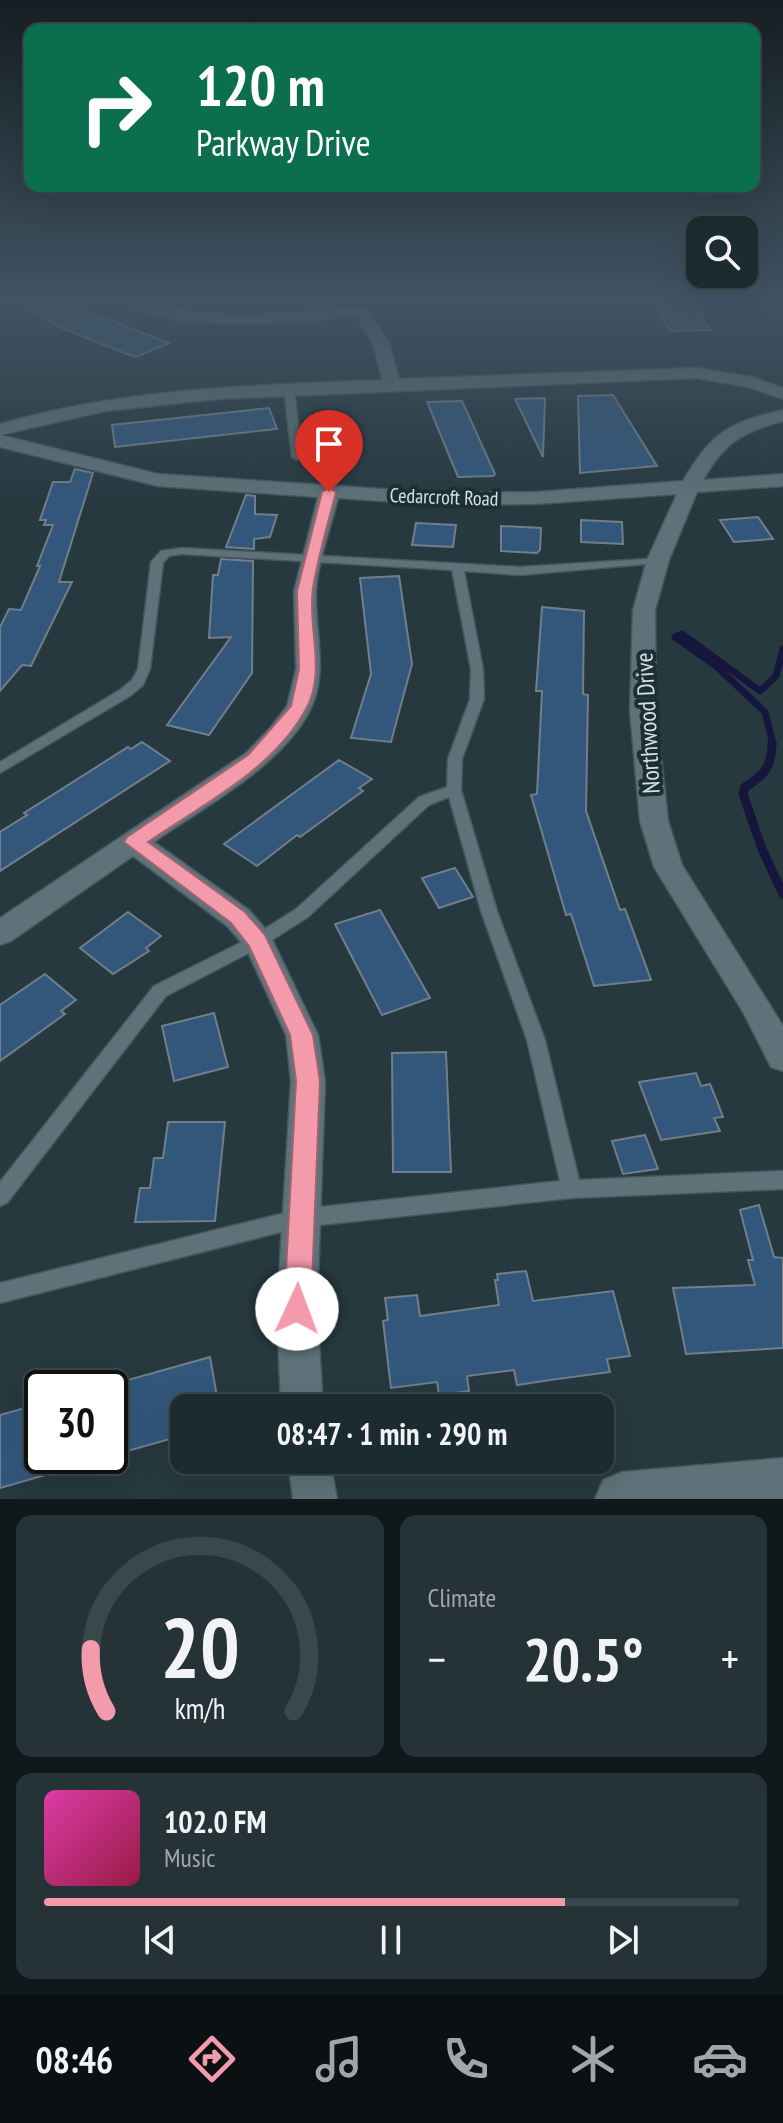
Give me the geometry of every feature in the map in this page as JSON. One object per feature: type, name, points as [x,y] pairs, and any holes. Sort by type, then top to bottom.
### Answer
[{"type":"street","points":[[387,367],[392,385]]},
{"type":"street","points":[[4,439],[36,419],[228,392],[696,373],[752,382],[783,394]]},
{"type":"street","name":"Northwood Drive","points":[[783,415],[744,426],[727,437],[710,452],[690,486],[658,560],[644,610],[643,711],[654,821],[668,867],[754,1003],[783,1057]]},
{"type":"street","name":"Cedarcroft Road","points":[[4,439],[158,480],[329,492],[495,500],[783,480]]},
{"type":"street","points":[[0,933],[255,759],[280,733],[299,707],[308,669],[305,591],[329,492]]},
{"type":"street","points":[[134,842],[219,902],[258,941],[302,1035],[308,1081],[297,1309],[301,1394]]},
{"type":"street","points":[[311,1474],[315,1499]]},
{"type":"street","points":[[622,1499],[783,1485]]},
{"type":"lane","points":[[289,389],[297,457]]},
{"type":"lane","points":[[0,768],[125,693],[138,682],[144,669],[157,562],[165,553],[182,551],[520,571],[658,560]]},
{"type":"lane","points":[[457,567],[477,669],[477,699],[469,729],[455,759],[454,790],[489,911],[536,1040],[572,1189]]},
{"type":"lane","points":[[0,1197],[160,991],[258,941],[302,913],[424,801],[454,790]]},
{"type":"lane","points":[[0,1293],[301,1218],[572,1189],[783,1180]]},
{"type":"building","points":[[613,395],[657,466],[580,473],[578,396]]},
{"type":"building","points":[[545,398],[543,457],[515,399]]},
{"type":"building","points":[[462,401],[495,474],[493,476],[458,477],[427,402]]},
{"type":"building","points":[[269,408],[277,429],[115,447],[112,425]]},
{"type":"building","points":[[75,469],[93,473],[59,582],[72,582],[31,666],[22,665],[0,691],[0,627],[9,609],[21,610],[40,566],[37,566],[53,525],[44,525],[46,520],[40,520],[53,482],[70,482]]},
{"type":"building","points":[[246,495],[255,496],[255,514],[277,515],[270,537],[254,539],[254,549],[226,547]]},
{"type":"building","points":[[758,517],[773,539],[734,542],[720,520]]},
{"type":"building","points":[[581,520],[622,522],[623,544],[581,542]]},
{"type":"building","points":[[416,523],[456,525],[453,547],[412,545]]},
{"type":"building","points":[[501,526],[541,528],[540,550],[537,553],[501,551]]},
{"type":"building","points":[[221,559],[253,561],[252,673],[209,735],[167,725],[231,637],[209,638],[213,575],[218,575]]},
{"type":"building","points":[[399,576],[412,664],[391,742],[351,738],[371,674],[360,578]]},
{"type":"building","points":[[542,607],[584,611],[583,694],[588,695],[586,811],[620,910],[625,909],[651,980],[594,986],[571,914],[566,915],[531,795],[537,794],[542,691],[536,691]]},
{"type":"building","points":[[142,742],[170,761],[0,871],[0,832],[27,815],[24,813],[128,747],[131,749]]},
{"type":"building","points":[[339,760],[372,779],[359,788],[363,791],[257,866],[224,844]]},
{"type":"building","points":[[455,868],[473,897],[439,908],[422,878]]},
{"type":"building","points":[[380,910],[430,998],[382,1015],[335,924]]},
{"type":"building","points":[[128,912],[161,936],[146,948],[149,951],[113,974],[80,948]]},
{"type":"building","points":[[45,974],[76,1000],[61,1011],[65,1014],[0,1061],[0,1005]]},
{"type":"building","points":[[214,1013],[228,1067],[174,1081],[162,1026]]},
{"type":"building","points":[[446,1052],[451,1172],[393,1172],[392,1053]]},
{"type":"building","points":[[696,1073],[701,1086],[710,1084],[723,1117],[714,1118],[720,1131],[661,1140],[639,1082]]},
{"type":"building","points":[[168,1122],[225,1122],[215,1221],[135,1222],[140,1188],[150,1188],[154,1158],[163,1158]]},
{"type":"building","points":[[645,1135],[658,1169],[623,1174],[612,1141]]},
{"type":"building","points":[[759,1205],[774,1257],[783,1258],[783,1348],[686,1354],[673,1288],[755,1285],[748,1260],[753,1260],[740,1210]]},
{"type":"building","points":[[526,1271],[533,1301],[613,1291],[630,1356],[607,1359],[610,1372],[517,1385],[514,1370],[467,1376],[469,1391],[439,1394],[437,1382],[391,1388],[383,1321],[388,1320],[385,1298],[417,1295],[420,1316],[499,1305],[497,1274]]},
{"type":"building","points":[[210,1357],[217,1394],[170,1394],[170,1439],[128,1451],[128,1380]]},
{"type":"building","points":[[24,1408],[24,1474],[49,1474],[0,1488],[0,1415]]},
{"type":"waterway","points":[[773,744],[765,712],[716,666],[675,637],[682,634],[760,691],[776,676],[783,649]]},
{"type":"waterway","points":[[772,742],[766,769],[745,787],[743,794],[762,849],[783,894]]},
{"type":"route","points":[[297,1309],[308,1081],[302,1035],[258,941],[238,918],[134,842],[255,759],[299,707],[308,669],[305,591],[329,492]]}]
